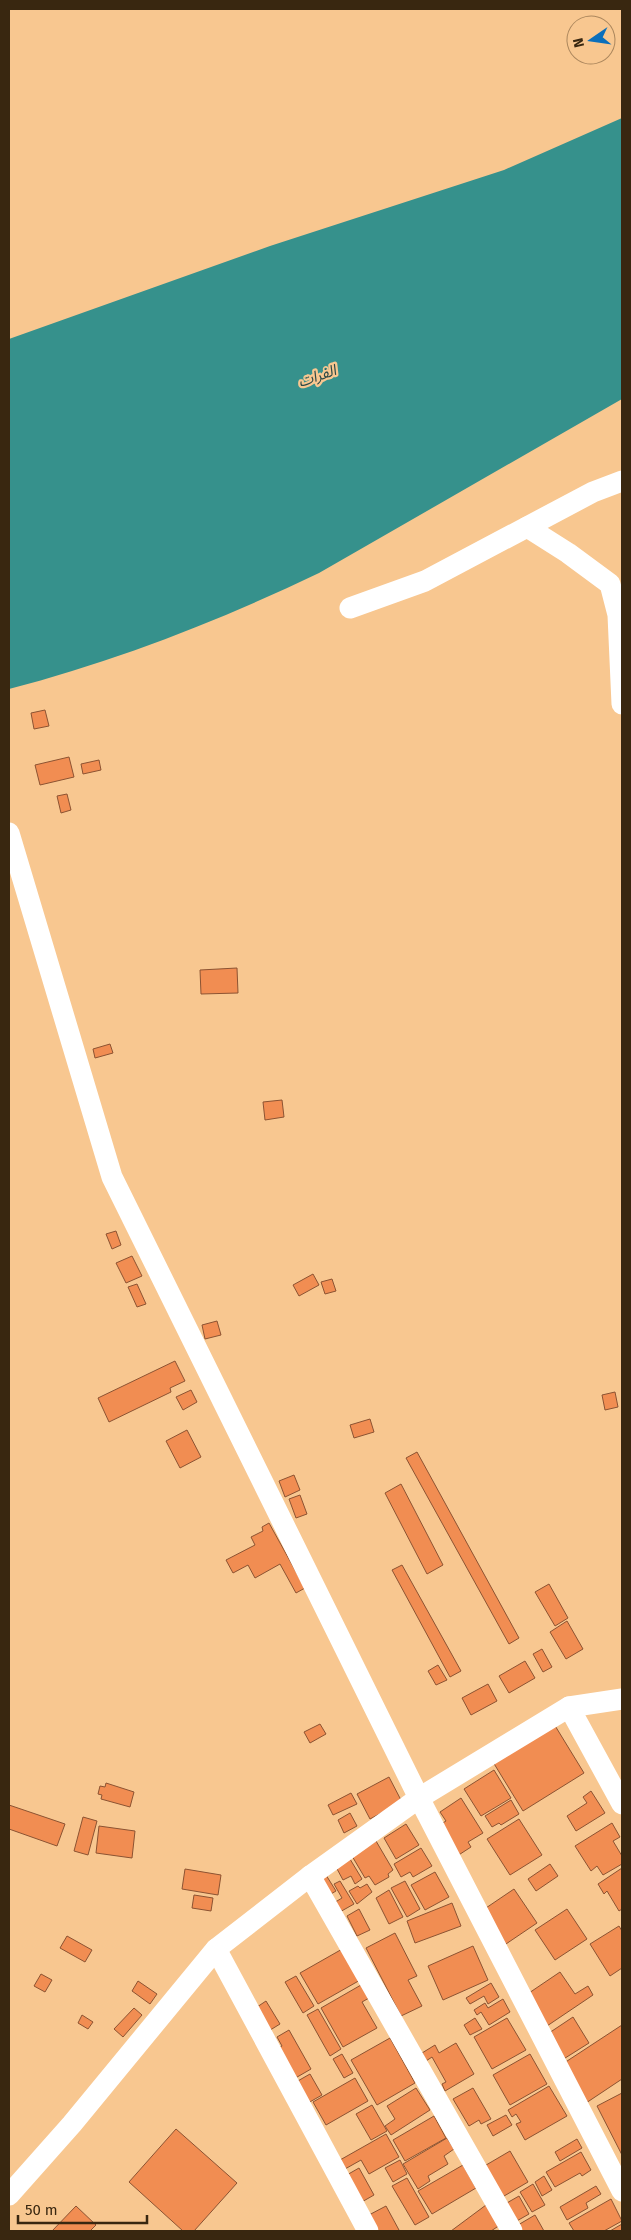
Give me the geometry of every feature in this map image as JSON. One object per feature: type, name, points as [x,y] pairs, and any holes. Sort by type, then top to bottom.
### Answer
[{"type":"street","points":[[350,608],[425,581],[593,492],[622,481]]},
{"type":"street","points":[[527,527],[568,553],[610,584],[618,615],[622,704]]},
{"type":"street","points":[[9,833],[112,1177],[418,1798],[622,2192]]},
{"type":"street","points":[[9,2194],[72,2124],[216,1949],[310,1876],[418,1798],[569,1707],[622,1699]]},
{"type":"street","points":[[569,1707],[622,1804]]},
{"type":"street","points":[[310,1876],[512,2231]]},
{"type":"street","points":[[216,1949],[368,2231]]},
{"type":"water","name":"الفرات","points":[[622,118],[622,399],[319,573],[281,591],[128,653],[9,689],[9,339],[270,246],[504,170]]},
{"type":"building","points":[[45,710],[49,726],[34,729],[31,713]]},
{"type":"building","points":[[69,757],[74,777],[40,785],[35,765]]},
{"type":"building","points":[[99,760],[101,770],[83,774],[81,764]]},
{"type":"building","points":[[67,794],[71,810],[61,813],[57,796]]},
{"type":"building","points":[[237,968],[238,993],[201,994],[200,970]]},
{"type":"building","points":[[110,1044],[113,1053],[95,1058],[93,1049]]},
{"type":"building","points":[[282,1100],[284,1117],[265,1120],[263,1102]]},
{"type":"building","points":[[116,1231],[121,1245],[112,1249],[106,1234]]},
{"type":"building","points":[[132,1256],[142,1276],[126,1283],[116,1263]]},
{"type":"building","points":[[313,1274],[319,1285],[299,1296],[293,1285]]},
{"type":"building","points":[[332,1279],[336,1291],[325,1294],[321,1282]]},
{"type":"building","points":[[137,1284],[146,1304],[137,1307],[128,1287]]},
{"type":"building","points":[[217,1321],[221,1335],[205,1339],[202,1325]]},
{"type":"building","points":[[175,1361],[185,1381],[170,1388],[171,1392],[109,1422],[98,1398]]},
{"type":"building","points":[[191,1390],[197,1402],[183,1410],[176,1397]]},
{"type":"building","points":[[615,1392],[618,1407],[605,1410],[602,1395]]},
{"type":"building","points":[[370,1419],[374,1432],[354,1438],[350,1425]]},
{"type":"building","points":[[187,1430],[201,1457],[180,1468],[166,1441]]},
{"type":"building","points":[[417,1452],[519,1638],[509,1644],[406,1458]]},
{"type":"building","points":[[294,1475],[300,1490],[285,1497],[279,1481]]},
{"type":"building","points":[[401,1484],[443,1565],[427,1574],[385,1493]]},
{"type":"building","points":[[300,1495],[307,1514],[296,1518],[289,1499]]},
{"type":"building","points":[[269,1523],[305,1588],[296,1593],[280,1564],[255,1578],[248,1565],[233,1573],[226,1560],[255,1545],[251,1537],[263,1531],[262,1527]]},
{"type":"building","points":[[402,1565],[461,1671],[450,1677],[392,1570]]},
{"type":"building","points":[[549,1584],[568,1618],[555,1626],[535,1592]]},
{"type":"building","points":[[567,1621],[583,1649],[566,1659],[550,1632]]},
{"type":"building","points":[[542,1649],[552,1667],[543,1672],[533,1654]]},
{"type":"building","points":[[525,1661],[535,1678],[509,1693],[499,1676]]},
{"type":"building","points":[[438,1665],[447,1680],[436,1685],[428,1671]]},
{"type":"building","points":[[488,1684],[497,1701],[471,1715],[462,1698]]},
{"type":"building","points":[[320,1724],[326,1734],[310,1743],[304,1732]]},
{"type":"building","points":[[554,1724],[584,1773],[523,1811],[493,1762]]},
{"type":"building","points":[[494,1770],[511,1798],[481,1816],[464,1789]]},
{"type":"building","points":[[389,1777],[402,1802],[370,1819],[357,1794]]},
{"type":"building","points":[[106,1783],[134,1792],[130,1807],[101,1799],[102,1795],[98,1794],[100,1786],[105,1787]]},
{"type":"building","points":[[591,1791],[605,1813],[576,1831],[567,1816],[587,1803],[583,1797]]},
{"type":"building","points":[[351,1793],[357,1804],[333,1815],[328,1805]]},
{"type":"building","points":[[461,1798],[483,1833],[468,1842],[471,1847],[454,1858],[441,1824],[446,1821],[440,1812]]},
{"type":"building","points":[[511,1800],[519,1814],[501,1825],[499,1823],[492,1827],[485,1816]]},
{"type":"building","points":[[9,1805],[65,1824],[57,1846],[9,1829]]},
{"type":"building","points":[[350,1813],[357,1826],[344,1833],[338,1820]]},
{"type":"building","points":[[83,1817],[97,1821],[88,1855],[74,1851]]},
{"type":"building","points":[[519,1819],[542,1855],[510,1875],[487,1839]]},
{"type":"building","points":[[612,1823],[620,1837],[613,1841],[622,1856],[622,1864],[603,1875],[597,1866],[591,1871],[575,1846]]},
{"type":"building","points":[[406,1824],[419,1845],[396,1859],[384,1838]]},
{"type":"building","points":[[99,1826],[135,1831],[132,1858],[96,1853]]},
{"type":"building","points":[[376,1841],[393,1870],[388,1874],[389,1877],[375,1885],[369,1876],[365,1878],[352,1856]]},
{"type":"building","points":[[421,1848],[432,1866],[413,1877],[410,1872],[401,1877],[394,1864]]},
{"type":"building","points":[[350,1859],[362,1879],[355,1884],[351,1876],[343,1880],[336,1867]]},
{"type":"building","points":[[550,1864],[558,1876],[536,1891],[528,1879]]},
{"type":"building","points":[[622,1868],[622,1909],[619,1911],[607,1891],[604,1894],[598,1884]]},
{"type":"building","points":[[185,1869],[221,1875],[218,1895],[182,1889]]},
{"type":"building","points":[[435,1872],[449,1897],[425,1910],[411,1885]]},
{"type":"building","points":[[326,1875],[336,1891],[329,1895],[319,1879]]},
{"type":"building","points":[[340,1881],[354,1904],[338,1913],[332,1904],[342,1898],[334,1884]]},
{"type":"building","points":[[405,1881],[420,1909],[407,1917],[391,1888]]},
{"type":"building","points":[[367,1884],[372,1892],[357,1904],[349,1891]]},
{"type":"building","points":[[514,1889],[537,1923],[503,1946],[480,1912]]},
{"type":"building","points":[[389,1890],[403,1917],[389,1924],[376,1898]]},
{"type":"building","points":[[194,1895],[213,1898],[211,1911],[192,1908]]},
{"type":"building","points":[[452,1903],[461,1926],[415,1943],[407,1921]]},
{"type":"building","points":[[359,1909],[370,1930],[357,1936],[347,1916]]},
{"type":"building","points":[[567,1909],[587,1939],[555,1960],[535,1930]]},
{"type":"building","points":[[619,1926],[622,1931],[622,1968],[610,1976],[590,1944]]},
{"type":"building","points":[[395,1933],[417,1976],[408,1980],[422,2006],[401,2016],[366,1948]]},
{"type":"building","points":[[67,1936],[92,1950],[85,1962],[60,1948]]},
{"type":"building","points":[[473,1946],[488,1980],[443,2000],[428,1966]]},
{"type":"building","points":[[344,1948],[362,1979],[318,2004],[300,1973]]},
{"type":"building","points":[[560,1972],[575,1994],[588,1986],[593,1995],[547,2026],[526,1995]]},
{"type":"building","points":[[41,1974],[52,1980],[45,1992],[34,1986]]},
{"type":"building","points":[[296,1976],[314,2006],[303,2013],[285,1982]]},
{"type":"building","points":[[138,1981],[157,1994],[150,2004],[132,1991]]},
{"type":"building","points":[[491,1983],[499,1997],[488,2004],[484,1996],[470,2004],[466,1998]]},
{"type":"building","points":[[361,1985],[369,1998],[362,2002],[377,2028],[343,2047],[321,2008]]},
{"type":"building","points":[[503,1999],[510,2012],[489,2025],[481,2012],[477,2015],[474,2010],[485,2003],[488,2008]]},
{"type":"building","points":[[266,2001],[280,2024],[267,2032],[254,2009]]},
{"type":"building","points":[[134,2008],[142,2015],[123,2037],[114,2029]]},
{"type":"building","points":[[318,2009],[341,2049],[330,2056],[307,2015]]},
{"type":"building","points":[[82,2015],[93,2022],[88,2029],[78,2023]]},
{"type":"building","points":[[573,2017],[589,2043],[562,2060],[546,2035]]},
{"type":"building","points":[[475,2018],[482,2029],[470,2035],[464,2025]]},
{"type":"building","points":[[507,2018],[526,2050],[492,2069],[474,2037]]},
{"type":"building","points":[[622,2025],[622,2079],[586,2103],[561,2065]]},
{"type":"building","points":[[289,2030],[311,2069],[292,2080],[277,2049],[282,2046],[277,2037]]},
{"type":"building","points":[[390,2038],[415,2083],[377,2105],[351,2060]]},
{"type":"building","points":[[456,2043],[474,2074],[445,2091],[442,2084],[446,2082],[432,2057],[426,2061],[422,2053],[435,2045],[439,2053]]},
{"type":"building","points":[[342,2054],[353,2073],[344,2078],[333,2059]]},
{"type":"building","points":[[530,2054],[547,2084],[510,2105],[493,2075]]},
{"type":"building","points":[[310,2074],[322,2095],[308,2103],[296,2082]]},
{"type":"building","points":[[355,2078],[368,2101],[326,2125],[313,2102]]},
{"type":"building","points":[[549,2086],[567,2116],[525,2140],[516,2124],[521,2122],[516,2114],[512,2117],[508,2110]]},
{"type":"building","points":[[416,2088],[430,2110],[391,2135],[385,2126],[395,2119],[387,2106]]},
{"type":"building","points":[[473,2088],[491,2119],[481,2124],[479,2120],[469,2126],[453,2099]]},
{"type":"building","points":[[622,2093],[622,2155],[597,2106]]},
{"type":"building","points":[[372,2105],[387,2131],[371,2140],[356,2114]]},
{"type":"building","points":[[506,2115],[512,2125],[493,2136],[487,2125]]},
{"type":"building","points":[[434,2116],[446,2138],[405,2161],[393,2140]]},
{"type":"building","points":[[176,2129],[237,2183],[194,2231],[183,2231],[129,2182]]},
{"type":"building","points":[[386,2134],[399,2157],[369,2174],[361,2160],[345,2169],[340,2160]]},
{"type":"building","points":[[447,2138],[454,2149],[444,2156],[448,2164],[428,2176],[430,2181],[418,2189],[403,2164]]},
{"type":"building","points":[[577,2139],[582,2148],[560,2161],[555,2152]]},
{"type":"building","points":[[510,2151],[528,2182],[499,2199],[481,2168]]},
{"type":"building","points":[[581,2152],[591,2170],[582,2176],[580,2173],[555,2187],[546,2172]]},
{"type":"building","points":[[400,2160],[407,2174],[393,2182],[385,2168]]},
{"type":"building","points":[[463,2165],[476,2188],[432,2214],[418,2191]]},
{"type":"building","points":[[359,2168],[374,2195],[360,2203],[345,2176]]},
{"type":"building","points":[[544,2176],[552,2190],[542,2196],[535,2182]]},
{"type":"building","points":[[407,2178],[429,2217],[415,2225],[392,2186]]},
{"type":"building","points":[[533,2184],[545,2205],[532,2212],[520,2192]]},
{"type":"building","points":[[596,2186],[601,2194],[586,2203],[588,2208],[567,2220],[560,2207]]},
{"type":"building","points":[[519,2196],[529,2214],[515,2222],[505,2204]]},
{"type":"building","points":[[611,2199],[622,2221],[604,2231],[574,2231],[569,2223]]},
{"type":"building","points":[[486,2205],[500,2225],[491,2231],[451,2231]]},
{"type":"building","points":[[76,2206],[96,2225],[90,2231],[52,2231]]},
{"type":"building","points":[[386,2206],[399,2230],[375,2231],[367,2216]]},
{"type":"building","points":[[535,2215],[544,2231],[521,2231],[518,2225]]},
{"type":"building","points":[[622,2224],[622,2231],[610,2231]]}]
